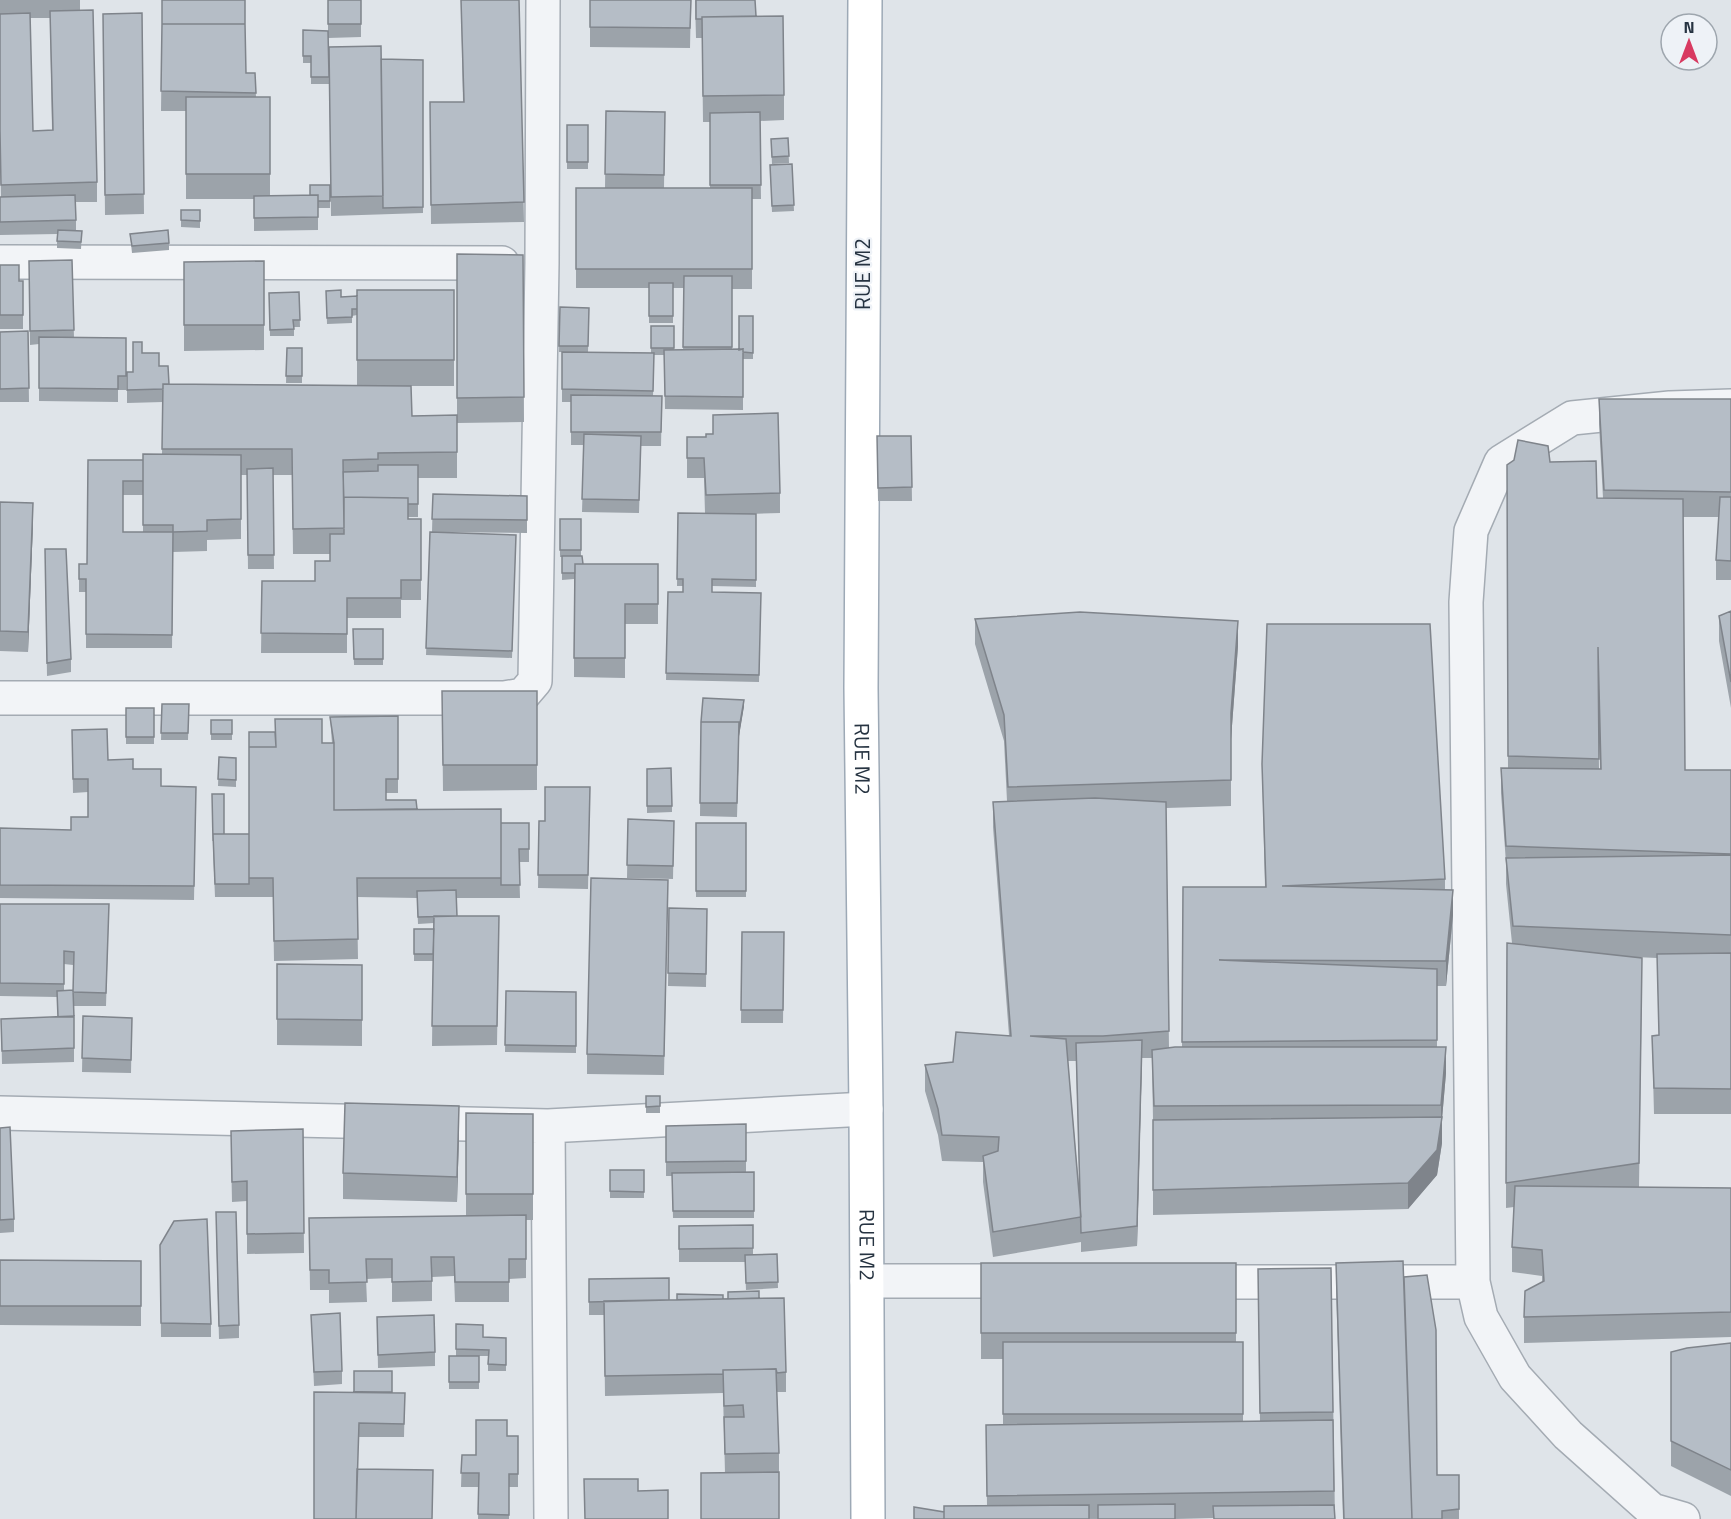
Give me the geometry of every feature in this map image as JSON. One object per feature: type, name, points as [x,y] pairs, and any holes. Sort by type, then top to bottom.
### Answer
[{"type":"main road","name":"RUE M2","points":[[864,0],[861,688],[868,1519]]},
{"type":"street","points":[[0,698],[504,698],[523,695],[536,681],[543,0]]},
{"type":"street","points":[[0,262],[542,263]]},
{"type":"street","points":[[1683,1519],[1653,1510],[1568,1435],[1515,1377],[1481,1317],[1473,1282],[1466,602],[1471,531],[1501,462],[1572,418],[1670,408],[1731,406]]},
{"type":"street","points":[[0,1113],[548,1126],[866,1109]]},
{"type":"street","points":[[548,1126],[551,1519]]},
{"type":"street","points":[[867,1281],[1057,1281]]},
{"type":"street","points":[[1164,1281],[1473,1282]]},
{"type":"building","points":[[162,0],[245,0],[245,24],[162,24]]},
{"type":"building","points":[[328,0],[361,0],[361,24],[328,24]]},
{"type":"building","points":[[461,0],[519,0],[524,202],[431,205],[430,102],[464,102]]},
{"type":"building","points":[[590,0],[691,0],[690,28],[590,27]]},
{"type":"building","points":[[696,0],[755,0],[756,16],[696,19]]},
{"type":"building","points":[[93,10],[97,182],[1,185],[0,14],[30,13],[33,131],[53,130],[50,11]]},
{"type":"building","points":[[142,13],[144,194],[105,195],[103,14]]},
{"type":"building","points":[[783,16],[784,95],[703,96],[702,17]]},
{"type":"building","points":[[162,24],[245,24],[246,73],[255,73],[256,93],[161,91]]},
{"type":"building","points":[[303,30],[328,31],[329,77],[311,77],[311,56],[303,56]]},
{"type":"building","points":[[381,46],[383,196],[331,197],[329,47]]},
{"type":"building","points":[[381,59],[423,60],[423,207],[383,208]]},
{"type":"building","points":[[186,97],[270,97],[270,174],[186,174]]},
{"type":"building","points":[[606,111],[665,112],[664,175],[605,174]]},
{"type":"building","points":[[760,112],[761,185],[710,185],[710,113]]},
{"type":"building","points":[[567,125],[588,125],[588,162],[567,162]]},
{"type":"building","points":[[788,138],[789,156],[772,157],[771,139]]},
{"type":"building","points":[[792,164],[794,205],[772,206],[770,165]]},
{"type":"building","points":[[310,185],[330,185],[330,201],[318,201],[318,195],[310,195]]},
{"type":"building","points":[[576,188],[752,188],[752,269],[576,269]]},
{"type":"building","points":[[75,195],[76,220],[0,222],[0,197]]},
{"type":"building","points":[[318,195],[318,217],[254,218],[254,196]]},
{"type":"building","points":[[181,210],[200,210],[200,221],[181,220]]},
{"type":"building","points":[[58,230],[82,231],[81,242],[57,241]]},
{"type":"building","points":[[168,230],[169,243],[132,246],[130,234]]},
{"type":"building","points":[[457,254],[523,255],[524,397],[457,398]]},
{"type":"building","points":[[72,260],[74,330],[30,331],[29,261]]},
{"type":"building","points":[[264,261],[264,325],[184,325],[184,262]]},
{"type":"building","points":[[0,265],[19,265],[19,281],[23,281],[23,315],[0,315]]},
{"type":"building","points":[[684,276],[732,276],[732,347],[683,347]]},
{"type":"building","points":[[649,283],[673,283],[673,316],[649,316]]},
{"type":"building","points":[[341,290],[341,297],[357,296],[357,309],[352,309],[352,317],[327,318],[326,291]]},
{"type":"building","points":[[357,290],[454,290],[454,360],[357,360]]},
{"type":"building","points":[[299,292],[300,320],[293,320],[294,329],[270,330],[269,293]]},
{"type":"building","points":[[560,307],[589,308],[588,346],[559,346]]},
{"type":"building","points":[[739,316],[753,316],[753,353],[743,352],[743,349],[739,350]]},
{"type":"building","points":[[651,326],[674,326],[674,348],[651,348]]},
{"type":"building","points":[[28,331],[29,388],[0,389],[0,332]]},
{"type":"building","points":[[39,337],[126,338],[126,376],[118,376],[118,389],[39,388]]},
{"type":"building","points":[[133,342],[142,342],[142,353],[159,353],[159,366],[168,366],[169,384],[163,384],[163,389],[127,390],[127,372],[133,372]]},
{"type":"building","points":[[287,348],[302,348],[302,376],[286,376]]},
{"type":"building","points":[[743,349],[743,397],[665,396],[664,350]]},
{"type":"building","points":[[562,352],[654,353],[653,391],[562,389]]},
{"type":"building","points":[[163,384],[411,386],[412,416],[457,415],[457,452],[378,453],[378,459],[343,460],[344,528],[293,529],[292,449],[162,449]]},
{"type":"building","points":[[571,395],[662,396],[661,432],[571,432]]},
{"type":"building","points":[[1599,399],[1731,399],[1731,492],[1604,490]]},
{"type":"building","points":[[778,413],[780,493],[706,495],[704,458],[687,458],[687,437],[706,437],[706,434],[713,434],[713,415]]},
{"type":"building","points":[[584,434],[641,436],[639,500],[582,499]]},
{"type":"building","points":[[877,436],[911,436],[912,487],[878,488]]},
{"type":"building","points":[[1518,440],[1548,446],[1550,462],[1596,461],[1597,498],[1683,499],[1685,770],[1731,770],[1731,854],[1506,846],[1501,768],[1601,769],[1598,647],[1599,759],[1508,756],[1507,465],[1514,460]]},
{"type":"building","points":[[143,454],[241,455],[241,519],[207,520],[207,531],[173,532],[173,525],[143,525]]},
{"type":"building","points":[[88,460],[143,460],[143,481],[123,481],[123,532],[173,532],[172,635],[86,634],[86,579],[79,579],[79,564],[87,564]]},
{"type":"building","points":[[378,465],[418,465],[418,504],[408,504],[408,498],[344,497],[344,504],[343,472],[378,471]]},
{"type":"building","points":[[273,468],[274,555],[248,555],[247,469]]},
{"type":"building","points":[[433,494],[527,496],[527,520],[432,519]]},
{"type":"building","points":[[344,497],[408,498],[408,519],[421,519],[421,580],[401,580],[401,598],[347,598],[347,634],[261,633],[262,581],[315,581],[315,561],[330,561],[330,534],[344,534]]},
{"type":"building","points":[[1720,497],[1731,497],[1731,561],[1716,560]]},
{"type":"building","points":[[0,502],[33,503],[28,632],[0,631]]},
{"type":"building","points":[[678,513],[756,514],[756,580],[712,579],[712,592],[761,593],[759,675],[666,673],[668,592],[683,592],[683,579],[677,579]]},
{"type":"building","points":[[560,519],[581,519],[581,550],[560,550]]},
{"type":"building","points":[[430,532],[516,535],[512,651],[426,648]]},
{"type":"building","points":[[45,549],[66,549],[71,659],[47,663]]},
{"type":"building","points":[[562,556],[582,556],[583,564],[575,564],[575,573],[562,573]]},
{"type":"building","points":[[575,564],[658,564],[658,604],[625,604],[625,658],[574,658]]},
{"type":"building","points":[[1731,611],[1731,682],[1719,616]]},
{"type":"building","points":[[1080,612],[1238,621],[1231,713],[1231,780],[1008,787],[1004,715],[975,619]]},
{"type":"building","points":[[1267,624],[1430,624],[1445,879],[1282,886],[1453,890],[1446,961],[1219,960],[1437,969],[1437,1040],[1182,1042],[1183,887],[1266,887],[1262,764]]},
{"type":"building","points":[[353,629],[383,629],[383,659],[354,659]]},
{"type":"building","points":[[442,691],[537,691],[537,765],[443,765]]},
{"type":"building","points":[[703,698],[744,700],[739,729],[739,722],[701,722]]},
{"type":"building","points":[[162,704],[189,704],[188,733],[161,733]]},
{"type":"building","points":[[126,708],[154,708],[154,737],[126,737]]},
{"type":"building","points":[[398,716],[398,779],[386,779],[386,800],[416,800],[417,809],[334,810],[334,743],[330,717]]},
{"type":"building","points":[[275,719],[322,719],[322,743],[334,743],[334,810],[501,809],[501,878],[357,878],[358,939],[274,941],[273,878],[249,878],[249,747],[276,747]]},
{"type":"building","points":[[211,720],[232,720],[232,734],[211,734]]},
{"type":"building","points":[[701,722],[739,722],[737,803],[700,803]]},
{"type":"building","points":[[107,729],[108,760],[133,759],[133,769],[161,769],[161,786],[196,787],[194,886],[0,885],[0,828],[71,830],[71,817],[88,817],[88,779],[73,779],[72,730]]},
{"type":"building","points":[[249,732],[275,732],[276,747],[249,747]]},
{"type":"building","points":[[219,757],[236,758],[236,780],[218,779]]},
{"type":"building","points":[[671,768],[672,806],[647,806],[647,769]]},
{"type":"building","points":[[545,787],[590,787],[588,875],[538,875],[539,821],[545,821]]},
{"type":"building","points":[[212,794],[224,794],[224,834],[213,834],[213,841]]},
{"type":"building","points":[[1095,798],[1166,802],[1169,1031],[1103,1036],[1030,1036],[1066,1039],[1081,1217],[993,1232],[983,1156],[998,1151],[999,1137],[942,1135],[938,1109],[925,1065],[953,1062],[956,1032],[1011,1036],[993,802]]},
{"type":"building","points":[[628,819],[674,821],[673,866],[627,865]]},
{"type":"building","points":[[501,823],[529,823],[529,849],[519,849],[520,885],[501,885]]},
{"type":"building","points":[[696,823],[746,823],[746,891],[696,891]]},
{"type":"building","points":[[213,834],[249,834],[249,884],[215,884]]},
{"type":"building","points":[[1731,855],[1731,935],[1513,926],[1506,858]]},
{"type":"building","points":[[591,878],[668,880],[664,1056],[587,1054]]},
{"type":"building","points":[[456,890],[457,916],[418,917],[417,891]]},
{"type":"building","points":[[0,904],[109,904],[106,993],[73,992],[74,952],[64,951],[64,984],[0,983]]},
{"type":"building","points":[[669,908],[707,909],[706,974],[668,973]]},
{"type":"building","points":[[434,916],[499,916],[497,1026],[432,1026]]},
{"type":"building","points":[[414,929],[434,929],[433,954],[414,954]]},
{"type":"building","points":[[742,932],[784,932],[783,1010],[741,1010]]},
{"type":"building","points":[[1507,943],[1642,958],[1639,1163],[1506,1183]]},
{"type":"building","points":[[1731,953],[1731,1089],[1654,1088],[1652,1036],[1659,1035],[1657,954]]},
{"type":"building","points":[[277,964],[362,965],[362,1020],[277,1019]]},
{"type":"building","points":[[73,990],[74,1017],[58,1017],[57,991]]},
{"type":"building","points":[[506,991],[576,992],[576,1046],[505,1045]]},
{"type":"building","points":[[74,1016],[74,1048],[2,1051],[1,1019]]},
{"type":"building","points":[[83,1016],[132,1018],[131,1060],[82,1058]]},
{"type":"building","points":[[1142,1040],[1137,1226],[1081,1233],[1076,1043]]},
{"type":"building","points":[[1175,1047],[1446,1047],[1441,1105],[1154,1106],[1152,1050]]},
{"type":"building","points":[[646,1096],[660,1096],[660,1106],[646,1107]]},
{"type":"building","points":[[345,1103],[459,1106],[457,1177],[343,1173]]},
{"type":"building","points":[[466,1113],[533,1114],[533,1194],[466,1194]]},
{"type":"building","points":[[1442,1117],[1437,1150],[1408,1183],[1153,1190],[1153,1120]]},
{"type":"building","points":[[746,1124],[746,1161],[666,1162],[666,1126]]},
{"type":"building","points":[[10,1127],[14,1219],[0,1220],[0,1128]]},
{"type":"building","points":[[303,1129],[304,1233],[247,1234],[247,1181],[232,1182],[231,1131]]},
{"type":"building","points":[[610,1170],[644,1170],[644,1192],[610,1191]]},
{"type":"building","points":[[754,1172],[754,1211],[673,1211],[672,1173]]},
{"type":"building","points":[[1515,1186],[1731,1188],[1731,1312],[1524,1317],[1525,1291],[1544,1281],[1542,1250],[1512,1247]]},
{"type":"building","points":[[216,1212],[236,1212],[239,1325],[219,1326]]},
{"type":"building","points":[[526,1215],[526,1259],[509,1259],[509,1282],[455,1282],[454,1257],[431,1257],[432,1281],[392,1282],[392,1259],[366,1259],[367,1282],[329,1283],[329,1270],[310,1270],[309,1218]]},
{"type":"building","points":[[207,1219],[211,1324],[161,1323],[160,1245],[174,1221]]},
{"type":"building","points":[[753,1225],[753,1248],[679,1249],[679,1226]]},
{"type":"building","points":[[777,1254],[778,1282],[746,1283],[745,1255]]},
{"type":"building","points":[[0,1260],[141,1261],[141,1306],[0,1306]]},
{"type":"building","points":[[1403,1261],[1412,1519],[1344,1519],[1336,1263]]},
{"type":"building","points":[[981,1263],[1236,1263],[1236,1333],[981,1333]]},
{"type":"building","points":[[1331,1268],[1333,1412],[1260,1413],[1258,1269]]},
{"type":"building","points":[[1427,1275],[1436,1330],[1437,1475],[1459,1475],[1459,1509],[1442,1511],[1442,1519],[1412,1519],[1404,1277]]},
{"type":"building","points":[[669,1278],[669,1300],[589,1302],[589,1279]]},
{"type":"building","points":[[759,1291],[759,1298],[728,1299],[728,1292]]},
{"type":"building","points":[[677,1294],[723,1295],[723,1299],[677,1300]]},
{"type":"building","points":[[784,1298],[786,1372],[777,1373],[776,1369],[723,1370],[723,1374],[605,1376],[604,1301]]},
{"type":"building","points":[[340,1313],[342,1371],[314,1372],[311,1315]]},
{"type":"building","points":[[434,1315],[435,1352],[378,1355],[377,1317]]},
{"type":"building","points":[[456,1324],[483,1325],[483,1337],[506,1338],[506,1365],[488,1364],[489,1350],[456,1349]]},
{"type":"building","points":[[1003,1342],[1243,1342],[1243,1414],[1003,1414]]},
{"type":"building","points":[[1731,1343],[1731,1470],[1671,1441],[1671,1352]]},
{"type":"building","points":[[449,1356],[479,1356],[479,1382],[449,1382]]},
{"type":"building","points":[[776,1369],[779,1453],[725,1454],[724,1417],[744,1417],[743,1405],[724,1406],[723,1370]]},
{"type":"building","points":[[354,1371],[392,1371],[392,1392],[354,1392]]},
{"type":"building","points":[[314,1392],[405,1393],[404,1424],[359,1423],[356,1519],[314,1519]]},
{"type":"building","points":[[476,1420],[507,1420],[507,1436],[518,1436],[518,1474],[509,1474],[509,1515],[478,1514],[479,1473],[461,1473],[462,1455],[476,1455]]},
{"type":"building","points":[[1333,1420],[1334,1491],[987,1496],[986,1425]]},
{"type":"building","points":[[357,1469],[433,1470],[432,1519],[356,1519]]},
{"type":"building","points":[[779,1472],[779,1519],[701,1519],[701,1473]]},
{"type":"building","points":[[584,1479],[638,1479],[638,1491],[668,1490],[668,1519],[585,1519]]},
{"type":"building","points":[[1175,1504],[1175,1519],[1098,1519],[1098,1505]]},
{"type":"building","points":[[1089,1505],[1089,1519],[944,1519],[944,1506]]},
{"type":"building","points":[[1334,1505],[1335,1519],[1214,1519],[1213,1506]]},
{"type":"building","points":[[914,1507],[944,1512],[944,1519],[914,1519]]}]
